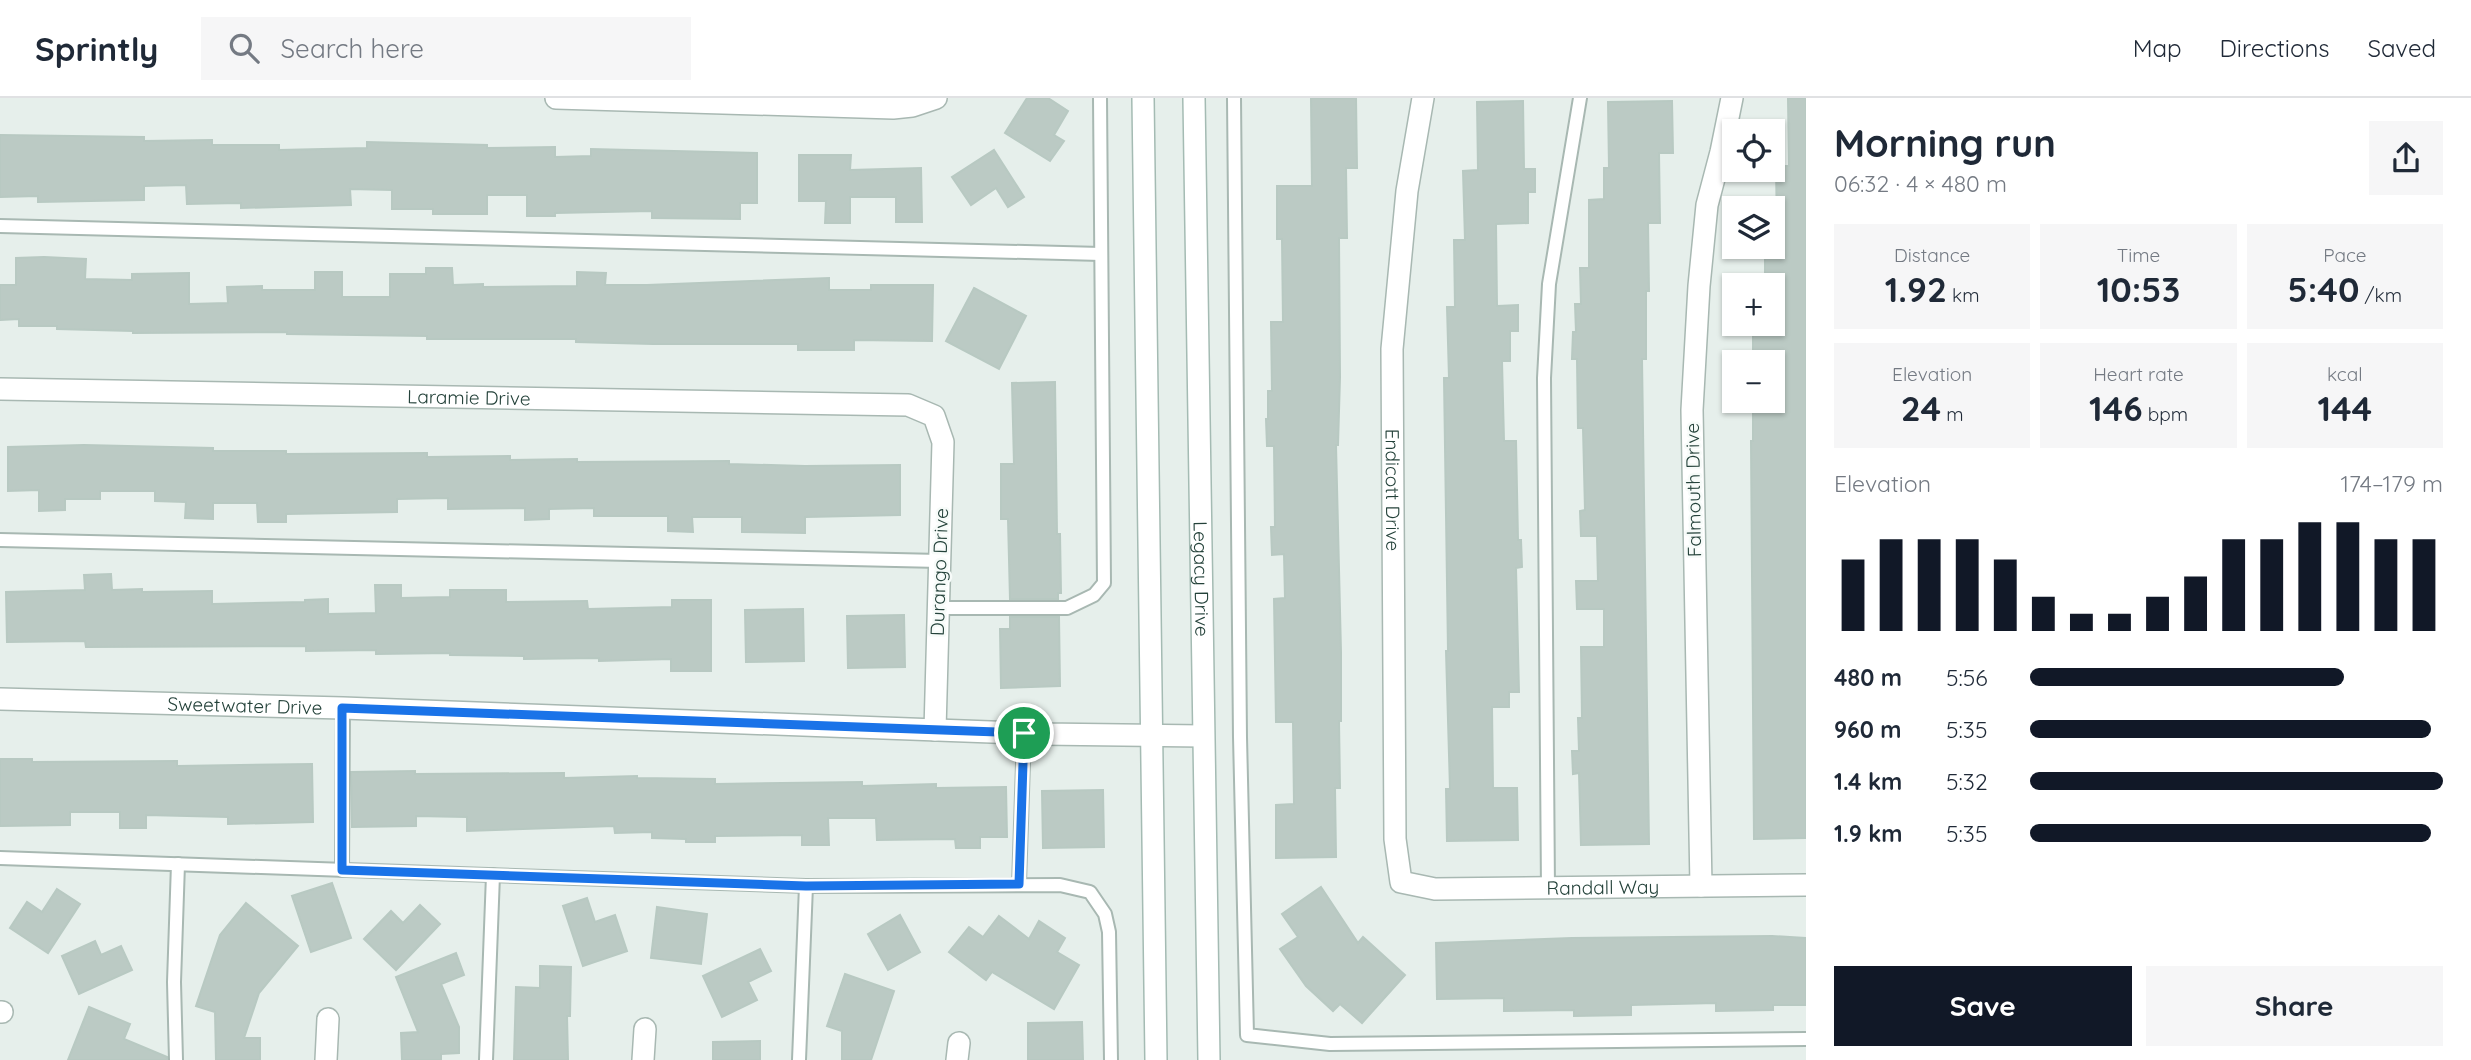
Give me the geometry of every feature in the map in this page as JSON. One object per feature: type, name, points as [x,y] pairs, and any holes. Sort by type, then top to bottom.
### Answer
[{"type":"street","points":[[556,98],[893,108],[912,106],[934,99]]},
{"type":"street","points":[[1143,98],[1156,1060]]},
{"type":"street","name":"Legacy Drive","points":[[1194,98],[1209,1060]]},
{"type":"street","name":"Endicott Drive","points":[[1401,882],[1395,839],[1392,349],[1407,191],[1423,98]]},
{"type":"street","name":"Falmouth Drive","points":[[1701,886],[1692,410],[1707,205],[1732,98]]},
{"type":"street","name":"Laramie Drive","points":[[0,389],[908,405],[934,416]]},
{"type":"street","name":"Durango Drive","points":[[934,416],[943,442],[935,730]]},
{"type":"street","name":"Sweetwater Drive","points":[[0,699],[342,708],[1024,733],[1203,736]]},
{"type":"street","name":"Randall Way","points":[[1401,882],[1435,889],[1806,885]]},
{"type":"street","points":[[326,1060],[328,1019]]},
{"type":"street","points":[[643,1060],[645,1029]]},
{"type":"lane","points":[[938,608],[1067,608],[1094,595],[1104,583],[1100,98]]},
{"type":"lane","points":[[1234,98],[1240,750],[1247,1035],[1330,1044],[1806,1039]]},
{"type":"lane","points":[[1548,889],[1544,379],[1549,284],[1580,98]]},
{"type":"lane","points":[[0,226],[1101,254]]},
{"type":"lane","points":[[0,540],[940,561]]},
{"type":"lane","points":[[342,708],[342,870]]},
{"type":"lane","points":[[1019,884],[1024,733]]},
{"type":"lane","points":[[0,858],[806,886],[1060,885],[1090,892],[1105,914],[1109,932],[1111,1060]]},
{"type":"lane","points":[[176,1060],[174,982],[178,864]]},
{"type":"lane","points":[[486,1060],[494,875]]},
{"type":"lane","points":[[799,1060],[806,886]]},
{"type":"building","points":[[1027,98],[1048,98],[1068,111],[1054,135],[1064,141],[1050,161],[1005,133]]},
{"type":"building","points":[[1311,98],[1356,98],[1357,168],[1346,168],[1347,238],[1339,238],[1340,377],[1336,445],[1341,652],[1340,788],[1335,788],[1336,857],[1276,858],[1276,805],[1294,804],[1293,722],[1276,722],[1274,599],[1285,598],[1284,554],[1272,555],[1271,527],[1275,527],[1274,446],[1267,446],[1266,419],[1268,391],[1272,391],[1271,322],[1283,322],[1282,239],[1277,239],[1277,186],[1312,186]]},
{"type":"building","points":[[1788,98],[1806,98],[1806,838],[1754,839],[1751,441],[1753,413],[1785,413],[1785,350],[1753,350],[1753,336],[1785,336],[1785,273],[1765,273],[1765,259],[1785,259],[1785,196],[1776,196],[1776,182],[1785,182],[1785,166],[1789,166]]},
{"type":"building","points":[[1523,101],[1524,169],[1535,169],[1535,192],[1528,192],[1528,223],[1496,224],[1497,306],[1518,305],[1518,331],[1510,331],[1510,361],[1502,361],[1504,441],[1516,441],[1518,540],[1521,540],[1522,567],[1516,568],[1519,692],[1509,692],[1509,707],[1492,707],[1493,788],[1517,788],[1518,840],[1447,841],[1446,789],[1450,789],[1444,378],[1449,378],[1447,307],[1455,307],[1454,240],[1465,240],[1463,171],[1478,170],[1477,102]]},
{"type":"building","points":[[1672,101],[1673,153],[1659,153],[1660,223],[1648,223],[1646,359],[1642,359],[1649,844],[1581,845],[1579,773],[1573,774],[1572,751],[1579,751],[1578,718],[1582,718],[1581,647],[1604,647],[1604,609],[1577,609],[1576,581],[1598,581],[1597,536],[1581,536],[1580,511],[1585,510],[1583,428],[1578,428],[1577,359],[1572,359],[1573,332],[1576,332],[1575,304],[1581,304],[1580,268],[1589,268],[1589,200],[1604,199],[1604,168],[1609,168],[1608,102]]},
{"type":"building","points":[[0,135],[144,137],[144,141],[212,140],[212,145],[279,145],[279,150],[367,148],[367,142],[487,145],[487,148],[555,147],[555,157],[591,156],[591,149],[757,153],[757,203],[740,203],[740,219],[652,218],[652,211],[527,216],[527,195],[487,195],[487,214],[433,214],[433,209],[392,209],[392,190],[350,189],[351,205],[241,208],[241,203],[187,204],[186,185],[144,186],[144,200],[38,202],[38,196],[0,197]]},
{"type":"building","points":[[994,150],[1024,197],[1008,207],[996,188],[971,205],[952,177]]},
{"type":"building","points":[[799,155],[851,155],[850,170],[921,168],[922,222],[896,222],[896,197],[850,197],[850,223],[825,223],[826,201],[799,201]]},
{"type":"building","points":[[16,258],[86,259],[85,279],[132,280],[132,274],[189,273],[189,304],[228,303],[227,287],[262,286],[262,290],[315,290],[315,272],[342,272],[342,297],[390,297],[390,274],[426,274],[426,268],[452,268],[453,285],[483,284],[483,287],[577,286],[577,272],[606,273],[605,285],[829,278],[829,290],[871,290],[871,285],[933,285],[932,341],[854,340],[854,350],[798,350],[798,344],[427,339],[427,336],[287,332],[133,333],[57,329],[57,326],[19,326],[19,319],[0,320],[0,285],[16,285]]},
{"type":"building","points":[[974,288],[1026,316],[999,369],[946,341]]},
{"type":"building","points":[[1055,382],[1057,534],[1060,534],[1061,593],[1058,593],[1058,599],[1010,599],[1008,519],[1001,519],[1001,464],[1014,464],[1012,383]]},
{"type":"building","points":[[84,445],[213,448],[213,451],[286,451],[286,454],[427,453],[427,457],[510,456],[510,460],[577,459],[577,462],[729,461],[729,464],[805,466],[900,465],[900,515],[805,517],[805,533],[742,532],[742,517],[692,517],[693,532],[668,531],[668,516],[594,516],[594,508],[549,509],[549,519],[525,520],[525,508],[448,509],[448,498],[397,499],[397,512],[286,514],[286,522],[258,522],[257,503],[213,503],[213,519],[185,518],[186,502],[155,501],[155,491],[100,491],[100,499],[65,499],[65,510],[39,511],[39,490],[8,491],[8,447]]},
{"type":"building","points":[[111,574],[112,590],[212,591],[212,604],[328,599],[328,614],[376,613],[375,585],[401,585],[401,598],[450,597],[450,590],[506,590],[506,602],[587,601],[588,609],[672,607],[672,600],[711,600],[711,671],[671,671],[671,659],[599,661],[599,658],[524,659],[524,656],[450,653],[376,654],[376,650],[306,651],[306,646],[86,647],[85,641],[7,642],[6,592],[85,590],[84,575]]},
{"type":"building","points":[[803,609],[804,661],[746,662],[745,610]]},
{"type":"building","points":[[904,615],[905,667],[848,668],[847,616]]},
{"type":"building","points":[[1010,617],[1059,617],[1060,686],[1001,688],[1000,629],[1010,629]]},
{"type":"building","points":[[0,759],[32,759],[32,762],[177,761],[177,766],[312,764],[313,822],[228,824],[228,817],[146,815],[146,828],[120,828],[120,812],[70,812],[70,825],[0,826]]},
{"type":"building","points":[[415,771],[415,774],[564,773],[564,778],[637,776],[715,779],[715,784],[862,782],[862,786],[936,784],[936,788],[1006,787],[1007,837],[980,837],[980,848],[956,848],[955,839],[877,840],[876,818],[828,818],[829,845],[802,845],[802,835],[715,836],[715,842],[686,842],[686,839],[652,838],[652,832],[615,833],[614,826],[467,831],[467,817],[416,816],[416,826],[352,827],[351,772]]},
{"type":"building","points":[[1103,790],[1104,847],[1043,848],[1042,791]]},
{"type":"building","points":[[332,883],[351,938],[311,952],[292,896]]},
{"type":"building","points":[[1321,887],[1358,943],[1363,937],[1405,975],[1362,1023],[1340,1004],[1333,1011],[1306,986],[1280,949],[1298,937],[1282,914]]},
{"type":"building","points":[[57,889],[80,904],[48,953],[10,928],[27,902],[42,912]]},
{"type":"building","points":[[587,898],[595,922],[615,915],[627,951],[583,966],[563,906]]},
{"type":"building","points":[[246,903],[298,946],[259,993],[244,1038],[260,1038],[260,1060],[216,1060],[215,1012],[196,1006],[220,935]]},
{"type":"building","points":[[420,905],[440,924],[396,970],[364,939],[391,911],[403,923]]},
{"type":"building","points":[[657,907],[707,914],[701,964],[651,958]]},
{"type":"building","points":[[900,915],[920,952],[888,970],[868,934]]},
{"type":"building","points":[[999,916],[1029,939],[1039,921],[1065,938],[1057,952],[1079,965],[1054,1009],[992,972],[986,980],[949,952],[969,927],[983,937]]},
{"type":"building","points":[[1572,938],[1806,938],[1806,1005],[1773,1005],[1773,1010],[1716,1011],[1716,1003],[1631,1005],[1631,1015],[1574,1016],[1574,1010],[1504,1011],[1504,998],[1437,999],[1436,943]]},
{"type":"building","points":[[95,941],[101,955],[121,946],[132,970],[79,994],[62,956]]},
{"type":"building","points":[[760,949],[771,971],[748,982],[757,1000],[722,1017],[703,976]]},
{"type":"building","points":[[456,953],[464,975],[441,984],[459,1027],[459,1053],[441,1054],[441,1060],[402,1060],[401,1033],[418,1032],[396,977]]},
{"type":"building","points":[[540,966],[571,967],[570,1016],[567,1016],[568,1060],[514,1060],[516,987],[540,988]]},
{"type":"building","points":[[845,974],[894,991],[871,1060],[842,1060],[842,1031],[827,1026]]},
{"type":"building","points":[[89,1007],[130,1024],[124,1039],[167,1057],[167,1060],[68,1060]]},
{"type":"building","points":[[1082,1022],[1083,1060],[1028,1060],[1028,1023]]},
{"type":"building","points":[[760,1041],[760,1060],[713,1060],[713,1042]]},
{"type":"route","points":[[342,708],[1024,733],[1019,884],[806,886],[342,870],[342,708]]}]
